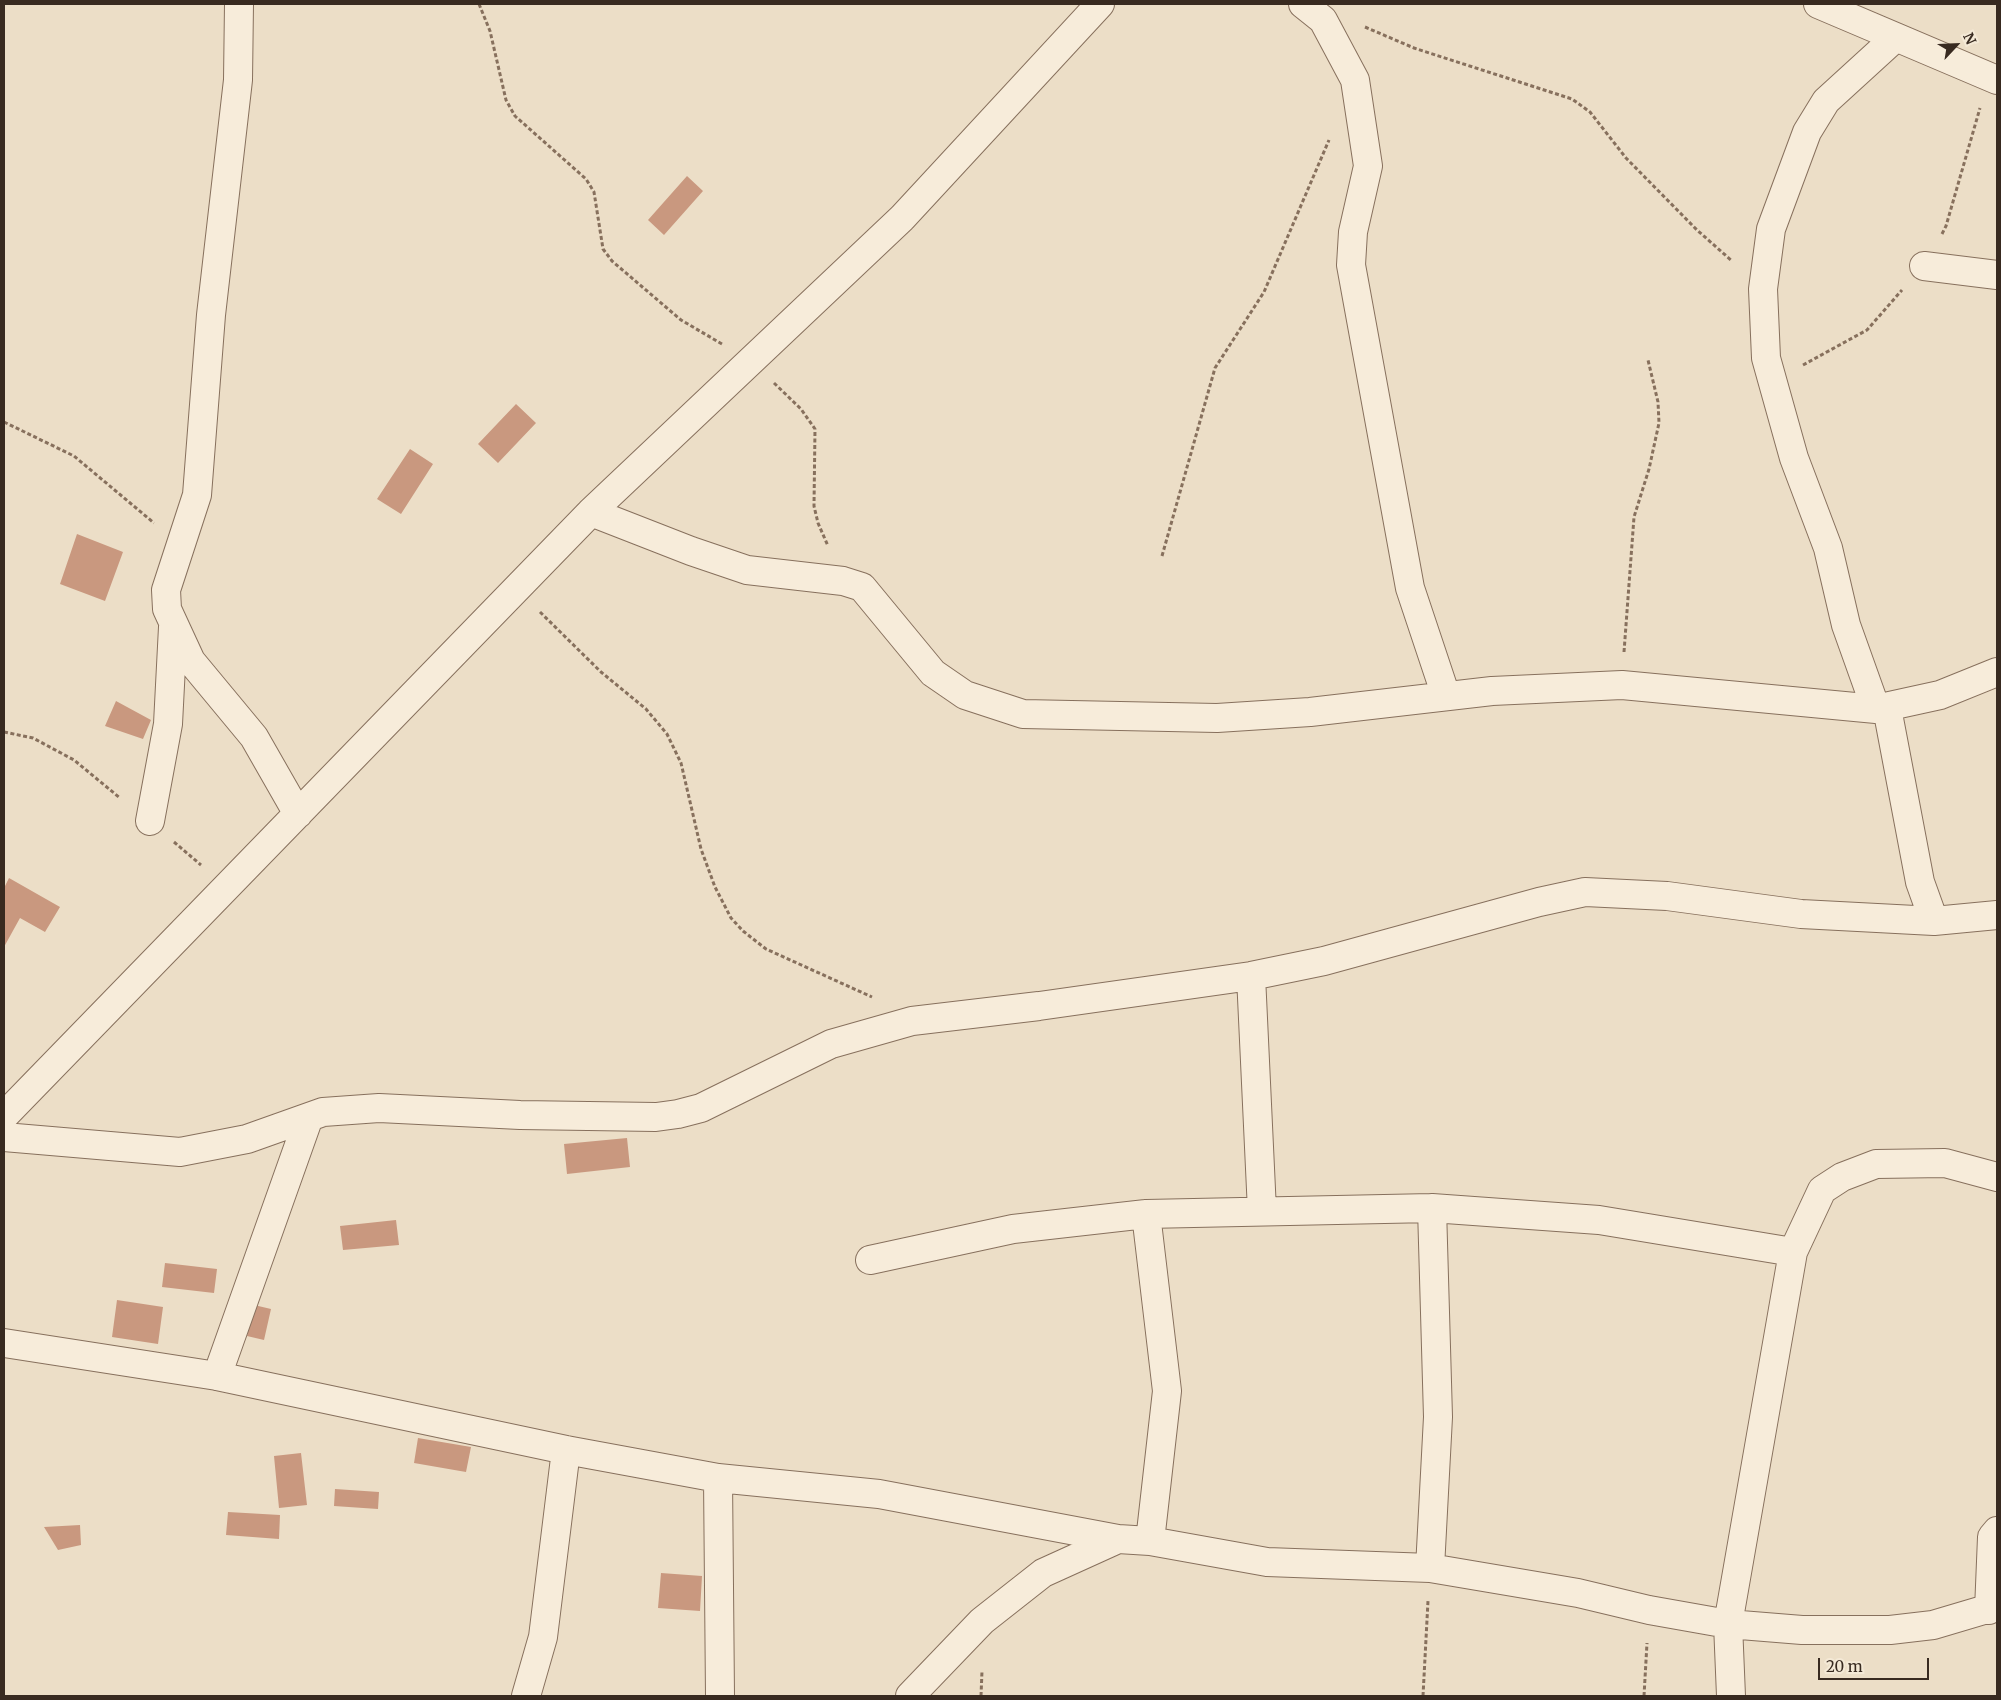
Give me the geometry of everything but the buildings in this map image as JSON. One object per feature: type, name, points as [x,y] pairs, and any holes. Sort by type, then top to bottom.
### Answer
[{"type":"street","points":[[239,4],[238,80],[212,314],[198,495],[166,590],[167,609],[191,661],[254,737],[298,814]]},
{"type":"street","points":[[4,1116],[591,512],[902,218],[1100,4]]},
{"type":"street","points":[[1303,4],[1323,20],[1355,80],[1368,166],[1353,232],[1351,265],[1410,588],[1446,696]]},
{"type":"street","points":[[1818,4],[1997,80]]},
{"type":"street","points":[[1896,38],[1826,102],[1807,132],[1771,229],[1763,289],[1766,358],[1794,458],[1828,548],[1846,625],[1882,708],[1920,882],[1934,921]]},
{"type":"street","points":[[1924,266],[1997,275]]},
{"type":"street","points":[[591,512],[746,570],[843,581],[862,587],[932,673],[965,695],[1023,714],[1217,718],[1310,712],[1492,691],[1622,685],[1882,708],[1940,695],[1997,672]]},
{"type":"street","points":[[150,821],[168,724],[173,625]]},
{"type":"street","points":[[4,1137],[180,1152],[247,1139],[323,1112],[379,1108],[520,1115],[656,1117],[678,1114],[700,1108],[831,1044],[912,1021],[1039,1006],[1251,976],[1324,961],[1539,902],[1585,892],[1667,896],[1800,914],[1934,921],[1997,915]]},
{"type":"street","points":[[1251,976],[1262,1211]]},
{"type":"street","points":[[217,1376],[310,1117]]},
{"type":"street","points":[[1731,1696],[1728,1624],[1793,1252],[1822,1190],[1842,1177],[1876,1164],[1945,1163],[1997,1177]]},
{"type":"street","points":[[1430,1568],[1438,1417],[1432,1208]]},
{"type":"street","points":[[870,1260],[1013,1229],[1146,1214],[1432,1208],[1599,1220],[1793,1252]]},
{"type":"street","points":[[1146,1214],[1167,1391],[1150,1541]]},
{"type":"street","points":[[4,1343],[217,1376],[566,1450],[718,1478],[879,1494],[1118,1539],[1150,1541],[1268,1562],[1430,1568],[1578,1592],[1649,1610],[1728,1624],[1802,1630],[1890,1630],[1933,1626],[1993,1608],[1992,1537],[1997,1531]]},
{"type":"street","points":[[526,1696],[543,1638],[566,1450]]},
{"type":"street","points":[[718,1478],[720,1696]]},
{"type":"street","points":[[910,1696],[982,1621],[1042,1573],[1118,1539]]},
{"type":"path","points":[[479,4],[490,31],[506,100],[515,116],[586,178],[594,192],[603,249],[612,261],[681,320],[751,361],[801,409],[815,429],[814,506],[818,523],[843,581]]},
{"type":"path","points":[[1362,26],[1414,48],[1572,99],[1590,112],[1626,158],[1697,230],[1763,289]]},
{"type":"path","points":[[1162,556],[1214,368],[1264,292],[1332,133]]},
{"type":"path","points":[[1622,685],[1634,517],[1650,469],[1659,423],[1658,402],[1648,360]]},
{"type":"path","points":[[4,422],[74,456],[181,545]]},
{"type":"path","points":[[516,589],[601,672],[646,709],[667,734],[681,763],[701,849],[731,918],[743,931],[766,949],[868,995],[912,1021]]},
{"type":"path","points":[[1423,1696],[1430,1568]]},
{"type":"path","points":[[1644,1696],[1649,1610]]}]
